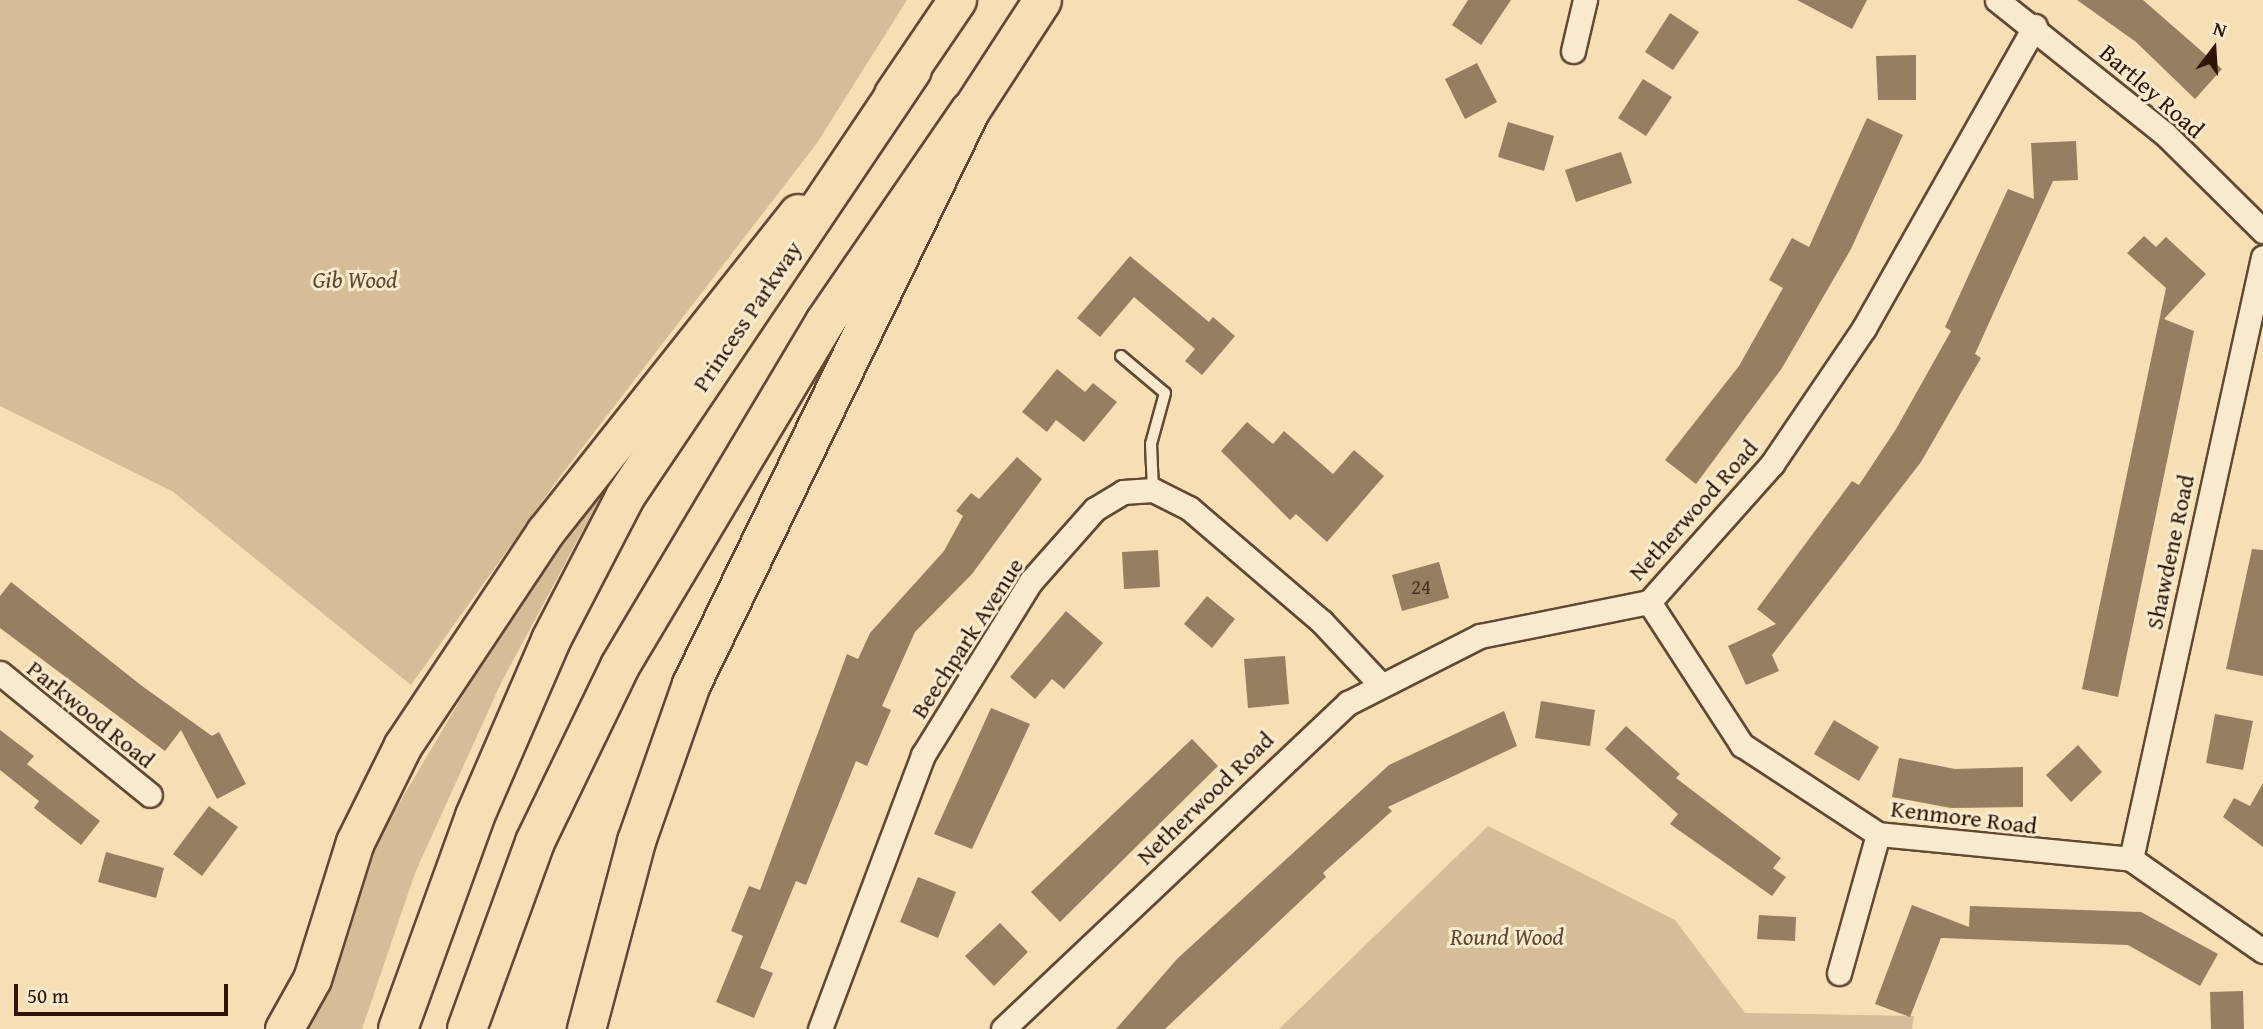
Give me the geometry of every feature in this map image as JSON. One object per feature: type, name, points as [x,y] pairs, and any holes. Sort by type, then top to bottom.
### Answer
[{"type":"highway","name":"Princess Parkway","points":[[398,1029],[452,874],[551,640],[625,497],[957,0]]},
{"type":"highway","points":[[467,1029],[559,786],[663,589],[825,323],[970,111],[1042,0]]},
{"type":"highway","points":[[284,1029],[312,978],[355,842],[403,745],[594,465],[912,71]]},
{"type":"highway","points":[[586,1029],[636,841],[691,684],[970,111]]},
{"type":"street","points":[[1573,51],[1585,0]]},
{"type":"street","name":"Bartley Road","points":[[1997,0],[2035,26],[2165,134],[2263,231]]},
{"type":"street","name":"Netherwood Road","points":[[1003,1029],[1291,752],[1379,683],[1480,636],[1649,602],[1772,464],[1864,328],[2035,26]]},
{"type":"street","name":"Shawdene Road","points":[[2131,859],[2263,257]]},
{"type":"street","points":[[1153,490],[1209,526],[1322,622],[1379,683]]},
{"type":"street","name":"Beechpark Avenue","points":[[820,1029],[923,755],[1009,616],[1095,509],[1123,492],[1153,490]]},
{"type":"street","name":"Kenmore Road","points":[[1649,602],[1742,745],[1878,834],[2131,859],[2263,951]]},
{"type":"street","name":"Parkwood Road","points":[[0,673],[150,795]]},
{"type":"street","points":[[1839,973],[1878,834]]},
{"type":"lane","points":[[1121,356],[1165,393],[1151,444],[1153,490]]},
{"type":"green space","name":"Gib Wood","points":[[0,0],[907,0],[817,143],[559,478],[411,685],[172,491],[0,406]]},
{"type":"green space","points":[[594,498],[599,500],[500,685],[415,873],[362,1029],[303,1029],[331,986],[378,839],[475,675]]},
{"type":"green space","name":"Round Wood","points":[[1488,826],[1675,920],[1745,1013],[1914,1016],[1912,1029],[1279,1029]]},
{"type":"building","points":[[1468,0],[1511,0],[1481,45],[1452,25]]},
{"type":"building","points":[[1797,0],[1867,0],[1852,29]]},
{"type":"building","points":[[2077,0],[2143,0],[2222,69],[2195,99],[2136,42]]},
{"type":"building","points":[[1670,13],[1699,32],[1673,70],[1645,52]]},
{"type":"building","points":[[1916,55],[1916,100],[1878,100],[1876,56]]},
{"type":"building","points":[[1477,63],[1497,102],[1465,119],[1445,79]]},
{"type":"building","points":[[1643,79],[1672,97],[1646,136],[1618,118]]},
{"type":"building","points":[[1867,118],[1903,135],[1851,249],[1782,368],[1696,484],[1665,460],[1739,366],[1783,288],[1769,280],[1792,238],[1809,247]]},
{"type":"building","points":[[1508,122],[1554,136],[1544,171],[1498,157]]},
{"type":"building","points":[[2076,141],[2078,180],[2053,181],[1975,354],[1981,358],[1921,462],[1772,655],[1779,671],[1746,685],[1728,646],[1776,624],[1757,609],[1852,481],[1859,485],[1896,429],[1951,331],[1945,327],[2008,189],[2034,199],[2031,143]]},
{"type":"building","points":[[1621,152],[1632,183],[1576,202],[1565,170]]},
{"type":"building","points":[[2144,236],[2156,247],[2166,237],[2206,274],[2164,319],[2194,331],[2118,697],[2082,689],[2166,288],[2127,253]]},
{"type":"building","points":[[1130,256],[1209,322],[1213,317],[1235,336],[1202,375],[1185,361],[1195,349],[1134,297],[1100,337],[1077,318]]},
{"type":"building","points":[[1057,369],[1085,392],[1093,383],[1117,402],[1084,442],[1056,420],[1047,432],[1022,412]]},
{"type":"building","points":[[1247,422],[1273,444],[1284,431],[1333,474],[1354,450],[1384,476],[1327,542],[1296,514],[1290,520],[1221,451]]},
{"type":"building","points":[[1017,457],[1042,479],[972,574],[915,632],[882,706],[891,710],[867,766],[856,761],[806,885],[796,881],[760,968],[773,973],[754,1018],[716,1002],[743,936],[731,931],[749,886],[760,890],[847,654],[858,659],[870,633],[944,551],[963,516],[956,511],[971,493],[979,499]]},
{"type":"building","points":[[2252,549],[2263,550],[2263,676],[2226,669]]},
{"type":"building","points":[[1158,550],[1160,587],[1124,589],[1122,552]]},
{"type":"building","points":[[1439,562],[1449,598],[1402,611],[1392,575]]},
{"type":"building","points":[[11,582],[142,686],[212,736],[219,732],[246,784],[217,799],[181,730],[165,751],[0,628],[0,596]]},
{"type":"building","points":[[1207,596],[1235,619],[1212,648],[1184,624]]},
{"type":"building","points":[[1066,611],[1103,643],[1064,689],[1052,679],[1035,699],[1010,677]]},
{"type":"building","points":[[1285,656],[1289,704],[1248,708],[1244,659]]},
{"type":"building","points":[[1541,701],[1595,710],[1590,746],[1535,738]]},
{"type":"building","points":[[991,708],[1030,724],[972,849],[934,834]]},
{"type":"building","points":[[1504,711],[1517,746],[1388,807],[1392,811],[1323,873],[1326,877],[1165,1029],[1116,1029],[1177,959],[1389,765]]},
{"type":"building","points":[[2215,714],[2253,721],[2243,770],[2206,763]]},
{"type":"building","points":[[1834,720],[1879,747],[1859,781],[1814,754]]},
{"type":"building","points":[[1626,726],[1680,774],[1676,778],[1781,858],[1773,868],[1786,877],[1772,896],[1670,824],[1678,814],[1605,749]]},
{"type":"building","points":[[0,730],[34,756],[27,764],[100,821],[81,845],[34,808],[39,801],[0,770]]},
{"type":"building","points":[[1192,739],[1218,766],[1060,922],[1031,892]]},
{"type":"building","points":[[2078,745],[2102,772],[2071,802],[2046,775]]},
{"type":"building","points":[[1899,758],[1955,769],[2023,767],[2023,807],[1951,808],[1892,797]]},
{"type":"building","points":[[2263,783],[2263,847],[2223,817],[2234,798],[2250,806]]},
{"type":"building","points":[[209,806],[238,827],[202,876],[173,854]]},
{"type":"building","points":[[106,852],[164,868],[156,898],[98,882]]},
{"type":"building","points":[[918,877],[956,892],[938,938],[900,922]]},
{"type":"building","points":[[1912,905],[1969,927],[1970,906],[2141,912],[2218,954],[2200,986],[2128,945],[1941,938],[1910,1017],[1875,1004]]},
{"type":"building","points":[[1759,915],[1796,917],[1795,941],[1757,939]]},
{"type":"building","points":[[1000,923],[1028,952],[994,986],[965,956]]},
{"type":"building","points":[[2243,991],[2244,1029],[2211,1029],[2210,992]]}]
